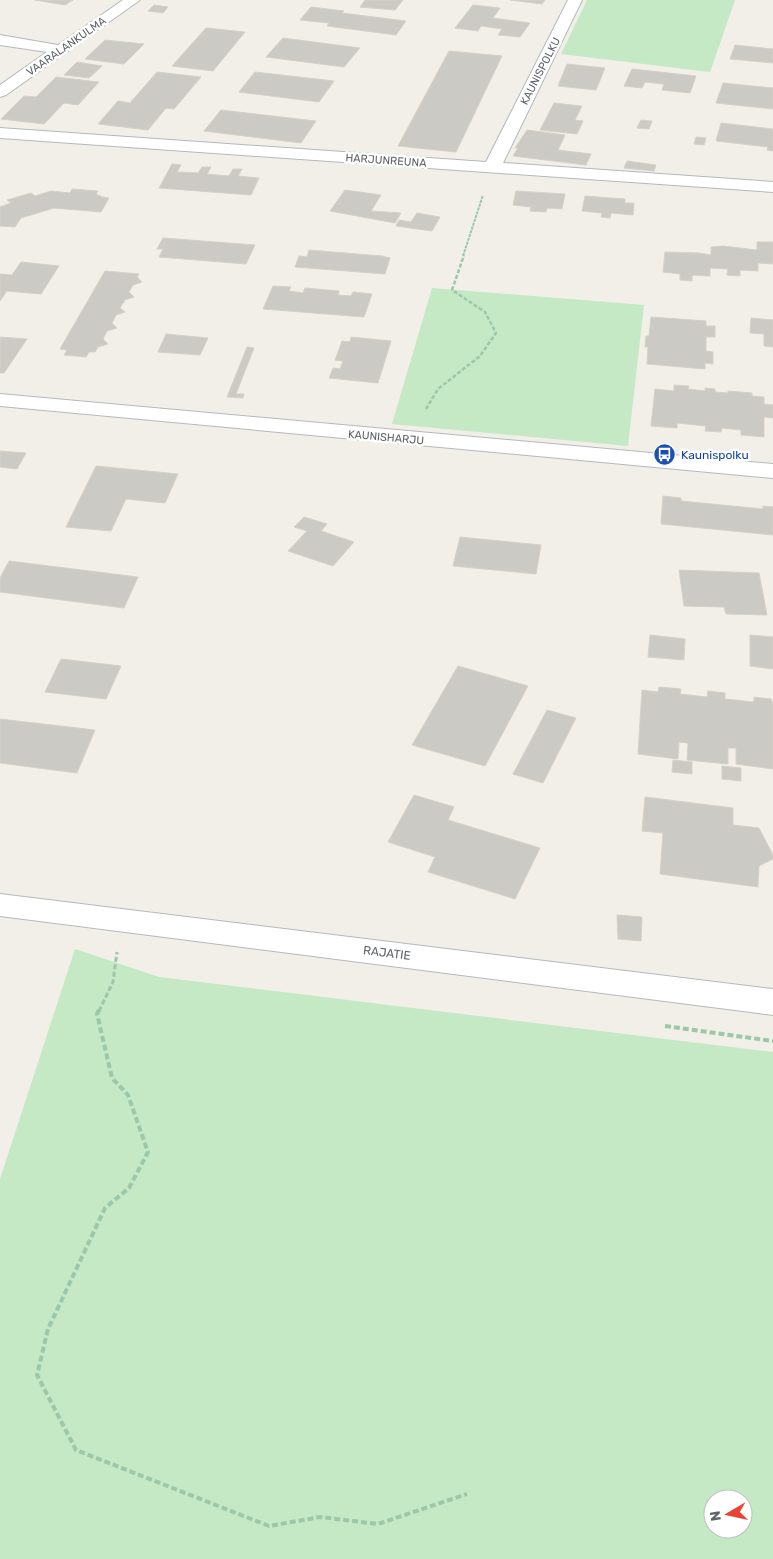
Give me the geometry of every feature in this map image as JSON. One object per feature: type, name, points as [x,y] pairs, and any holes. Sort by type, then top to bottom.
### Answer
[{"type":"street","name":"VAARALANKULMA","points":[[0,92],[133,0]]},
{"type":"street","name":"KAUNISPOLKU","points":[[492,168],[576,0]]},
{"type":"street","points":[[0,40],[60,50]]},
{"type":"street","name":"HARJUNREUNA","points":[[0,133],[773,187]]},
{"type":"street","name":"KAUNISHARJU","points":[[0,400],[773,471]]},
{"type":"street","name":"RAJATIE","points":[[0,906],[773,1002]]},
{"type":"path","points":[[410,439],[438,389],[480,356],[496,333],[485,312],[452,290],[492,168]]},
{"type":"path","points":[[118,947],[113,982],[97,1014],[112,1078],[128,1095],[148,1152],[129,1188],[105,1208],[48,1329],[37,1375],[76,1450],[269,1526],[320,1517],[378,1524],[467,1494]]},
{"type":"green space","points":[[587,0],[735,0],[710,72],[561,54]]},
{"type":"green space","points":[[432,288],[644,305],[628,446],[392,424]]},
{"type":"green space","points":[[75,949],[159,977],[773,1052],[773,1559],[0,1559],[0,1179]]},
{"type":"building","points":[[35,0],[73,0],[65,5]]},
{"type":"building","points":[[365,0],[403,0],[395,10],[360,7]]},
{"type":"building","points":[[510,0],[545,0],[542,4]]},
{"type":"building","points":[[154,5],[168,7],[163,13],[148,11]]},
{"type":"building","points":[[473,5],[500,8],[493,18],[530,23],[520,37],[498,35],[502,29],[481,26],[478,31],[455,28]]},
{"type":"building","points":[[311,7],[406,21],[396,35],[327,26],[329,23],[300,20]]},
{"type":"building","points":[[206,28],[245,32],[213,71],[172,66]]},
{"type":"building","points":[[283,38],[360,48],[344,67],[266,57]]},
{"type":"building","points":[[105,40],[144,44],[124,64],[85,59]]},
{"type":"building","points":[[735,45],[773,49],[773,63],[730,59]]},
{"type":"building","points":[[449,51],[502,56],[456,152],[398,146]]},
{"type":"building","points":[[77,62],[102,66],[89,78],[64,75]]},
{"type":"building","points":[[567,64],[605,68],[596,90],[558,86]]},
{"type":"building","points":[[632,69],[696,76],[690,93],[662,90],[664,84],[645,82],[642,88],[624,86]]},
{"type":"building","points":[[157,72],[201,77],[174,109],[166,108],[148,130],[98,124],[118,101],[130,103]]},
{"type":"building","points":[[255,72],[334,81],[319,102],[239,92]]},
{"type":"building","points":[[56,77],[99,82],[78,105],[64,103],[44,124],[1,119],[24,96],[36,97]]},
{"type":"building","points":[[723,83],[773,88],[773,109],[716,103]]},
{"type":"building","points":[[554,103],[582,106],[575,120],[583,121],[577,134],[540,130]]},
{"type":"building","points":[[221,110],[316,121],[301,143],[204,131]]},
{"type":"building","points":[[641,120],[652,121],[649,129],[637,128]]},
{"type":"building","points":[[721,123],[773,129],[773,151],[767,150],[768,147],[716,141]]},
{"type":"building","points":[[527,130],[565,135],[558,150],[591,154],[586,165],[513,156],[518,148],[515,148]]},
{"type":"building","points":[[696,137],[706,138],[704,145],[694,144]]},
{"type":"building","points":[[627,161],[656,165],[654,171],[624,168]]},
{"type":"building","points":[[172,164],[181,165],[177,172],[198,173],[202,167],[211,167],[207,174],[229,176],[233,169],[242,169],[238,176],[259,178],[251,195],[159,188]]},
{"type":"building","points":[[72,189],[98,191],[96,194],[109,198],[101,212],[54,208],[21,218],[15,227],[0,226],[0,207],[11,203],[7,200],[31,193],[35,196],[51,191],[70,193]]},
{"type":"building","points":[[345,190],[381,195],[371,211],[401,213],[395,223],[330,211]]},
{"type":"building","points":[[516,191],[565,194],[562,209],[547,208],[546,212],[530,211],[531,207],[513,205]]},
{"type":"building","points":[[585,196],[625,199],[625,203],[634,203],[633,215],[611,213],[610,218],[601,217],[602,213],[582,211]]},
{"type":"building","points":[[417,213],[440,217],[432,231],[396,226],[399,220],[411,222]]},
{"type":"building","points":[[163,238],[255,245],[246,264],[159,257],[163,249],[157,249]]},
{"type":"building","points":[[757,242],[773,242],[773,264],[758,263],[758,271],[740,270],[740,276],[727,275],[728,269],[710,268],[710,276],[692,275],[692,281],[680,280],[680,274],[663,272],[665,252],[711,255],[711,247],[723,246],[757,250]]},
{"type":"building","points":[[309,250],[390,258],[385,274],[295,267],[299,256],[307,257]]},
{"type":"building","points":[[21,262],[59,266],[41,294],[7,291],[0,301],[0,274],[12,275]]},
{"type":"building","points":[[105,271],[139,274],[137,277],[142,282],[133,285],[129,292],[134,297],[125,300],[120,308],[125,312],[116,315],[112,323],[117,328],[107,331],[103,339],[108,344],[98,347],[95,352],[89,352],[86,357],[64,355],[67,350],[60,349]]},
{"type":"building","points":[[273,286],[291,287],[289,291],[303,293],[305,288],[339,291],[338,295],[351,296],[353,292],[372,294],[364,317],[263,309]]},
{"type":"building","points":[[651,317],[706,321],[706,326],[715,326],[715,337],[706,337],[706,351],[713,352],[713,364],[705,363],[705,369],[647,364],[648,347],[645,347],[646,336],[649,336]]},
{"type":"building","points":[[751,318],[773,320],[773,347],[764,346],[764,334],[750,333]]},
{"type":"building","points":[[166,334],[208,338],[200,355],[158,352]]},
{"type":"building","points":[[0,337],[27,339],[4,373],[0,373]]},
{"type":"building","points":[[351,337],[391,341],[378,383],[329,378],[333,368],[340,369],[343,361],[335,360],[342,341],[350,342]]},
{"type":"building","points":[[247,347],[254,348],[236,394],[244,394],[243,398],[227,397]]},
{"type":"building","points":[[674,385],[689,386],[688,389],[705,391],[705,388],[715,389],[715,392],[752,393],[752,396],[764,397],[764,404],[773,405],[773,418],[764,417],[764,437],[741,435],[741,430],[722,428],[721,432],[705,431],[706,426],[677,423],[677,428],[651,426],[655,389],[674,391]]},
{"type":"building","points":[[0,451],[26,453],[17,469],[0,467]]},
{"type":"building","points":[[96,466],[178,474],[165,503],[126,499],[111,531],[66,527]]},
{"type":"building","points":[[663,496],[681,498],[681,501],[763,509],[763,506],[773,507],[773,535],[661,524]]},
{"type":"building","points":[[304,517],[327,524],[321,531],[354,542],[333,566],[288,551],[307,531],[294,527]]},
{"type":"building","points":[[460,537],[541,545],[536,574],[453,566]]},
{"type":"building","points":[[9,561],[138,577],[124,608],[0,592],[0,578]]},
{"type":"building","points":[[679,570],[759,573],[767,615],[726,614],[724,607],[684,606]]},
{"type":"building","points":[[650,635],[685,639],[684,660],[648,657]]},
{"type":"building","points":[[750,635],[773,637],[773,669],[750,666]]},
{"type":"building","points":[[61,659],[121,666],[106,699],[45,692]]},
{"type":"building","points":[[458,666],[528,686],[485,766],[412,745]]},
{"type":"building","points":[[659,687],[681,689],[680,694],[707,697],[708,691],[725,693],[725,699],[754,702],[754,697],[771,699],[773,704],[773,769],[736,764],[736,748],[728,748],[728,764],[687,760],[688,743],[679,742],[678,759],[638,754],[642,690],[658,692]]},
{"type":"building","points":[[547,710],[576,718],[543,783],[513,774]]},
{"type":"building","points":[[0,719],[95,730],[77,773],[0,763]]},
{"type":"building","points":[[673,760],[692,762],[692,774],[672,772]]},
{"type":"building","points":[[722,766],[741,768],[741,781],[722,779]]},
{"type":"building","points":[[414,795],[454,807],[448,820],[540,848],[515,899],[428,872],[435,857],[388,842]]},
{"type":"building","points":[[645,797],[733,808],[733,825],[759,828],[773,855],[773,859],[759,866],[758,887],[660,874],[663,833],[642,831]]},
{"type":"building","points":[[617,915],[642,917],[641,941],[618,939]]},
{"type":"place","name":"Kaunispolku","points":[[665,455]]}]
